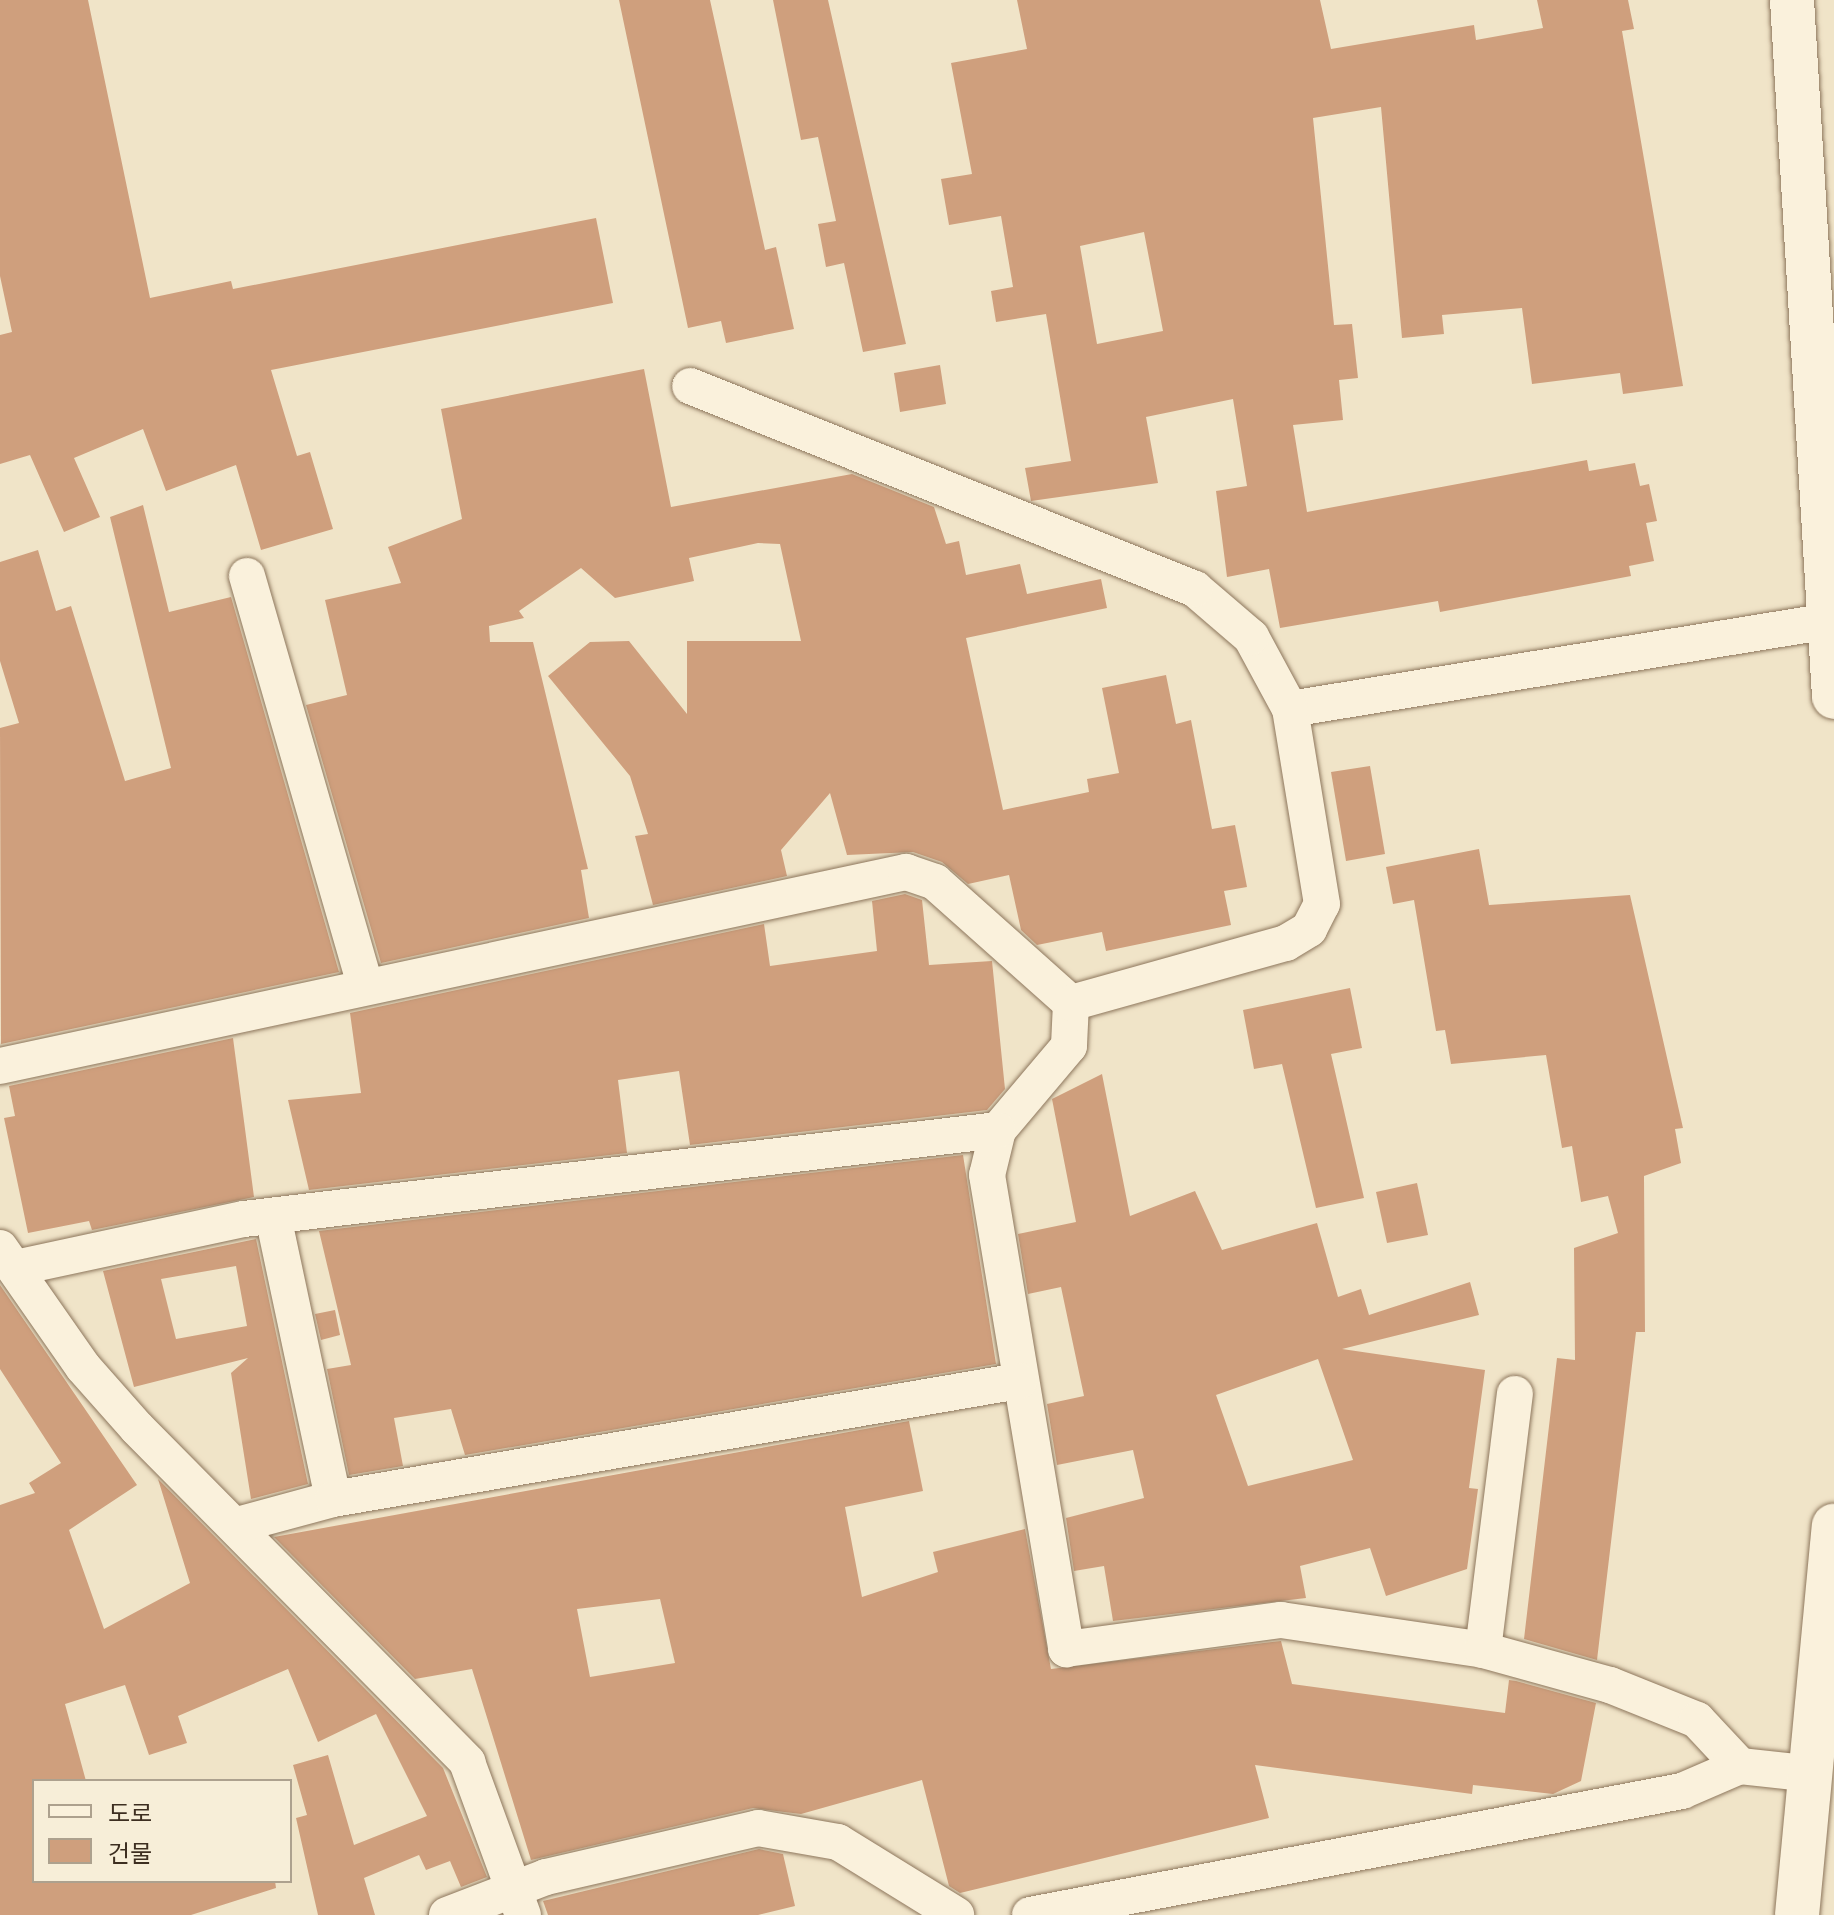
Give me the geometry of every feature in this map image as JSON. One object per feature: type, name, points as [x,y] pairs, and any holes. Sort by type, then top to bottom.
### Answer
[{"type":"main road","points":[[1792,0],[1824,277],[1829,621],[1834,697]]},
{"type":"main road","points":[[1797,1915],[1814,1774],[1834,1526]]},
{"type":"street","points":[[690,386],[1195,589],[1251,637],[1290,709],[1322,904],[1309,929],[1286,943],[1071,1003]]},
{"type":"street","points":[[247,576],[365,985]]},
{"type":"street","points":[[1290,709],[1829,621]]},
{"type":"street","points":[[0,1066],[365,985],[906,872],[935,882],[1071,1003]]},
{"type":"street","points":[[1071,1003],[1069,1046],[998,1130],[987,1175],[1066,1649],[1281,1620],[1483,1650],[1610,1685],[1697,1720],[1740,1766]]},
{"type":"street","points":[[519,1902],[467,1762],[83,1367],[8,1258],[273,1216],[998,1130]]},
{"type":"street","points":[[273,1216],[333,1499]]},
{"type":"street","points":[[237,1525],[333,1499],[1019,1381]]},
{"type":"street","points":[[1483,1650],[1515,1394]]},
{"type":"street","points":[[1030,1915],[1191,1900],[1682,1791],[1740,1766],[1814,1774]]},
{"type":"street","points":[[447,1915],[519,1902],[758,1828],[838,1842],[956,1915]]},
{"type":"building","points":[[0,0],[88,0],[150,298],[231,281],[233,289],[596,218],[613,303],[271,370],[297,456],[310,452],[333,529],[261,550],[236,465],[166,491],[143,429],[74,458],[100,517],[64,532],[30,455],[0,464],[0,335],[12,332],[0,276]]},
{"type":"building","points":[[619,0],[710,0],[765,250],[776,247],[794,329],[726,343],[721,321],[688,328]]},
{"type":"building","points":[[773,0],[828,0],[906,344],[863,352],[844,263],[826,267],[818,224],[836,221],[818,137],[801,140]]},
{"type":"building","points":[[1017,0],[1320,0],[1331,49],[1474,25],[1476,40],[1543,28],[1537,0],[1628,0],[1634,29],[1622,31],[1683,386],[1623,394],[1620,373],[1532,384],[1522,308],[1442,315],[1444,334],[1402,338],[1381,107],[1313,118],[1334,325],[1352,324],[1358,378],[1339,380],[1343,420],[1293,425],[1307,512],[1587,460],[1589,471],[1635,463],[1640,486],[1649,484],[1657,521],[1646,523],[1654,561],[1629,566],[1631,576],[1440,612],[1438,601],[1280,628],[1269,569],[1227,577],[1216,491],[1247,486],[1233,399],[1146,417],[1158,483],[1031,501],[1025,468],[1071,461],[1046,314],[996,322],[991,291],[1013,287],[1001,216],[949,225],[941,179],[972,174],[951,63],[1027,49]],"holes":[[[1144,232],[1163,331],[1097,344],[1080,246]]]},
{"type":"building","points":[[940,365],[946,404],[900,412],[894,373]]},
{"type":"building","points":[[644,369],[671,507],[852,474],[934,507],[946,544],[959,541],[966,575],[1020,564],[1027,594],[1101,579],[1107,608],[966,638],[1003,810],[1089,792],[1087,779],[1119,773],[1102,688],[1166,675],[1176,724],[1191,720],[1212,829],[1235,825],[1247,887],[1224,891],[1231,925],[1106,951],[1102,932],[1037,945],[1021,930],[1009,875],[968,884],[942,862],[913,852],[847,855],[830,793],[781,850],[787,876],[653,905],[635,836],[648,834],[630,776],[548,676],[590,642],[629,641],[687,714],[687,641],[801,641],[780,544],[758,543],[689,558],[694,581],[615,598],[581,568],[519,611],[524,618],[489,626],[490,642],[533,642],[588,869],[581,870],[589,918],[381,963],[306,705],[347,695],[325,600],[401,583],[388,547],[462,519],[441,409]]},
{"type":"building","points":[[143,505],[169,612],[231,597],[339,972],[1,1044],[0,728],[19,723],[0,661],[0,562],[38,550],[56,611],[71,606],[125,781],[171,768],[110,517]]},
{"type":"building","points":[[1370,766],[1385,854],[1346,861],[1331,772]]},
{"type":"building","points":[[1479,849],[1489,905],[1630,895],[1683,1128],[1675,1129],[1681,1163],[1644,1176],[1645,1332],[1636,1332],[1597,1660],[1524,1639],[1557,1358],[1575,1360],[1574,1248],[1618,1233],[1608,1196],[1581,1202],[1572,1146],[1562,1148],[1546,1055],[1451,1064],[1445,1030],[1436,1031],[1414,900],[1393,904],[1386,867]]},
{"type":"building","points":[[905,894],[922,900],[929,965],[992,961],[1005,1089],[987,1110],[690,1145],[679,1071],[618,1080],[627,1153],[309,1190],[288,1100],[361,1093],[350,1013],[764,924],[770,966],[877,951],[872,901]]},
{"type":"building","points":[[1350,988],[1362,1048],[1331,1054],[1364,1198],[1316,1208],[1282,1064],[1254,1069],[1243,1010]]},
{"type":"building","points":[[233,1038],[254,1197],[92,1230],[89,1221],[28,1233],[4,1118],[15,1116],[9,1086]]},
{"type":"building","points":[[1102,1074],[1130,1216],[1195,1191],[1222,1250],[1317,1223],[1338,1297],[1361,1289],[1369,1315],[1470,1282],[1479,1315],[1342,1349],[1485,1370],[1469,1488],[1478,1489],[1467,1569],[1386,1596],[1370,1548],[1300,1566],[1306,1598],[1113,1621],[1104,1566],[1074,1571],[1066,1518],[1144,1498],[1133,1450],[1057,1465],[1047,1404],[1084,1396],[1061,1287],[1028,1294],[1018,1234],[1076,1222],[1052,1099]],"holes":[[[1318,1359],[1353,1460],[1248,1486],[1216,1395]]]},
{"type":"building","points":[[963,1155],[996,1364],[465,1455],[451,1409],[394,1418],[403,1466],[349,1475],[327,1369],[351,1365],[319,1231]]},
{"type":"building","points":[[1417,1183],[1428,1235],[1387,1243],[1376,1192]]},
{"type":"building","points":[[256,1239],[308,1484],[251,1499],[231,1373],[248,1358],[134,1387],[103,1271]],"holes":[[[236,1266],[247,1326],[176,1339],[161,1279]]]},
{"type":"building","points":[[0,1285],[137,1485],[69,1530],[104,1629],[190,1583],[158,1479],[443,1768],[487,1877],[461,1887],[450,1861],[426,1870],[419,1855],[364,1878],[375,1915],[318,1915],[296,1818],[307,1815],[293,1765],[328,1755],[354,1845],[427,1816],[376,1714],[318,1742],[288,1669],[178,1716],[187,1743],[149,1755],[125,1685],[65,1704],[85,1779],[32,1779],[32,1883],[275,1883],[276,1888],[191,1915],[0,1915],[0,1505],[35,1493],[29,1483],[61,1463],[0,1369]]},
{"type":"building","points":[[335,1310],[340,1335],[321,1340],[315,1314]]},
{"type":"building","points":[[909,1421],[923,1491],[845,1507],[862,1597],[938,1572],[933,1552],[1025,1529],[1051,1669],[1281,1641],[1292,1684],[1505,1713],[1509,1680],[1596,1703],[1581,1781],[1553,1794],[1473,1785],[1472,1794],[1255,1765],[1269,1818],[960,1893],[949,1886],[922,1780],[801,1814],[753,1808],[531,1860],[472,1669],[415,1679],[274,1537]],"holes":[[[660,1599],[675,1663],[590,1677],[577,1609]]]},
{"type":"building","points":[[759,1849],[783,1854],[795,1906],[758,1915],[548,1915],[543,1901]]}]
